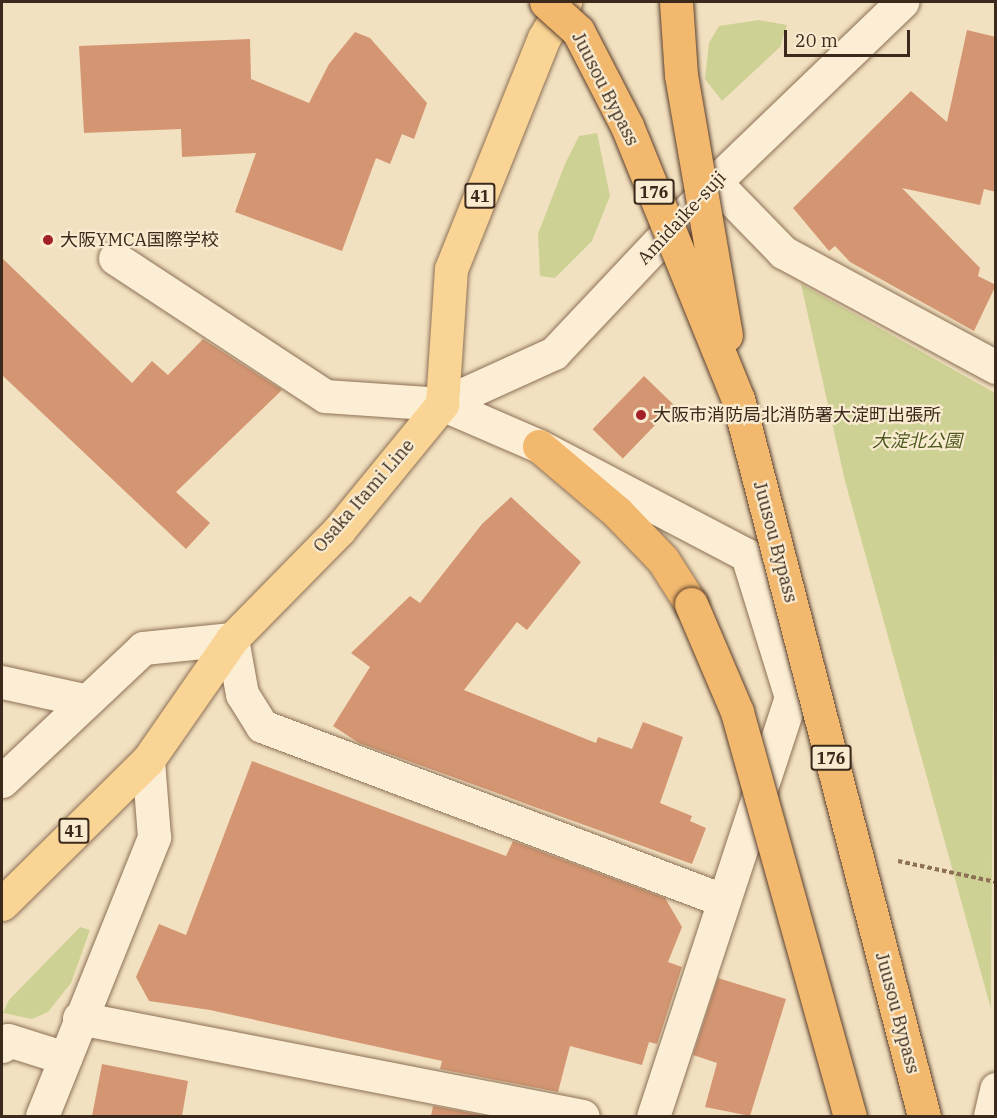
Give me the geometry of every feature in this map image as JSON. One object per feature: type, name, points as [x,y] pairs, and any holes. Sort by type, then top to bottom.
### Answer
[{"type":"highway","name":"Juusou Bypass","points":[[546,2],[578,31],[627,126],[738,399],[924,1116]]},
{"type":"highway","points":[[676,2],[681,75],[738,399]]},
{"type":"highway","points":[[539,446],[632,528],[663,560],[691,604],[737,712],[850,1116]]},
{"type":"main road","name":"41","points":[[442,404],[451,269],[544,38],[565,2]]},
{"type":"main road","name":"Osaka Itami Line","points":[[2,904],[148,760],[232,639],[339,530],[442,404]]},
{"type":"street","name":"Amidaike-suji","points":[[442,404],[554,353],[715,182],[902,2]]},
{"type":"street","points":[[715,182],[783,252],[996,367]]},
{"type":"street","points":[[115,258],[325,396],[442,404],[539,446],[747,555],[791,697],[721,899],[653,1116]]},
{"type":"street","points":[[2,781],[84,700],[143,648],[232,639],[242,694],[262,726],[721,899]]},
{"type":"street","points":[[2,682],[84,700]]},
{"type":"street","points":[[42,1116],[79,1018],[154,837],[148,760]]},
{"type":"street","points":[[79,1018],[583,1116]]},
{"type":"street","points":[[2,1046],[8,1040],[65,1058]]},
{"type":"street","points":[[990,1116],[996,1089]]},
{"type":"green space","points":[[759,20],[787,25],[780,47],[722,101],[705,79],[709,43],[719,26]]},
{"type":"green space","points":[[597,133],[610,196],[592,241],[555,278],[540,276],[538,234],[565,164],[579,136]]},
{"type":"green space","name":"大淀北公園","points":[[801,284],[995,393],[991,1009],[845,481]]},
{"type":"green space","points":[[80,927],[90,930],[71,983],[48,1012],[32,1019],[3,1013],[9,1000]]},
{"type":"building","points":[[967,30],[996,37],[996,192],[984,189],[980,205],[902,188],[980,268],[978,276],[996,285],[974,331],[850,262],[835,246],[829,251],[793,208],[911,91],[947,122]]},
{"type":"building","points":[[355,32],[370,38],[427,103],[414,139],[402,134],[390,164],[376,158],[342,251],[235,212],[256,153],[182,157],[181,129],[84,133],[79,46],[250,39],[251,79],[309,103],[329,64]]},
{"type":"building","points":[[2,258],[132,383],[152,361],[168,375],[203,339],[282,390],[176,492],[210,523],[186,549],[2,375]]},
{"type":"building","name":"大阪市消防局北消防署大淀町出張所","points":[[644,376],[674,405],[623,458],[593,429]]},
{"type":"building","points":[[511,497],[581,562],[527,630],[517,622],[464,690],[596,743],[598,737],[632,749],[643,722],[683,737],[660,803],[692,816],[690,821],[706,828],[692,864],[359,743],[333,726],[370,667],[351,653],[410,596],[420,603],[482,524]]},
{"type":"building","points":[[252,761],[506,856],[513,841],[665,898],[682,927],[668,962],[682,967],[657,1044],[649,1042],[642,1065],[570,1046],[558,1092],[440,1069],[442,1061],[210,1010],[149,1001],[136,977],[159,924],[186,935]]},
{"type":"building","points":[[718,978],[786,999],[750,1116],[705,1107],[717,1063],[693,1055]]},
{"type":"building","points":[[102,1064],[188,1081],[182,1116],[92,1116]]},
{"type":"building","points":[[433,1106],[487,1116],[431,1116]]},
{"type":"place","name":"大阪YMCA国際学校","points":[[48,240]]},
{"type":"place","name":"大阪市消防局北消防署大淀町出張所","points":[[641,415]]}]
